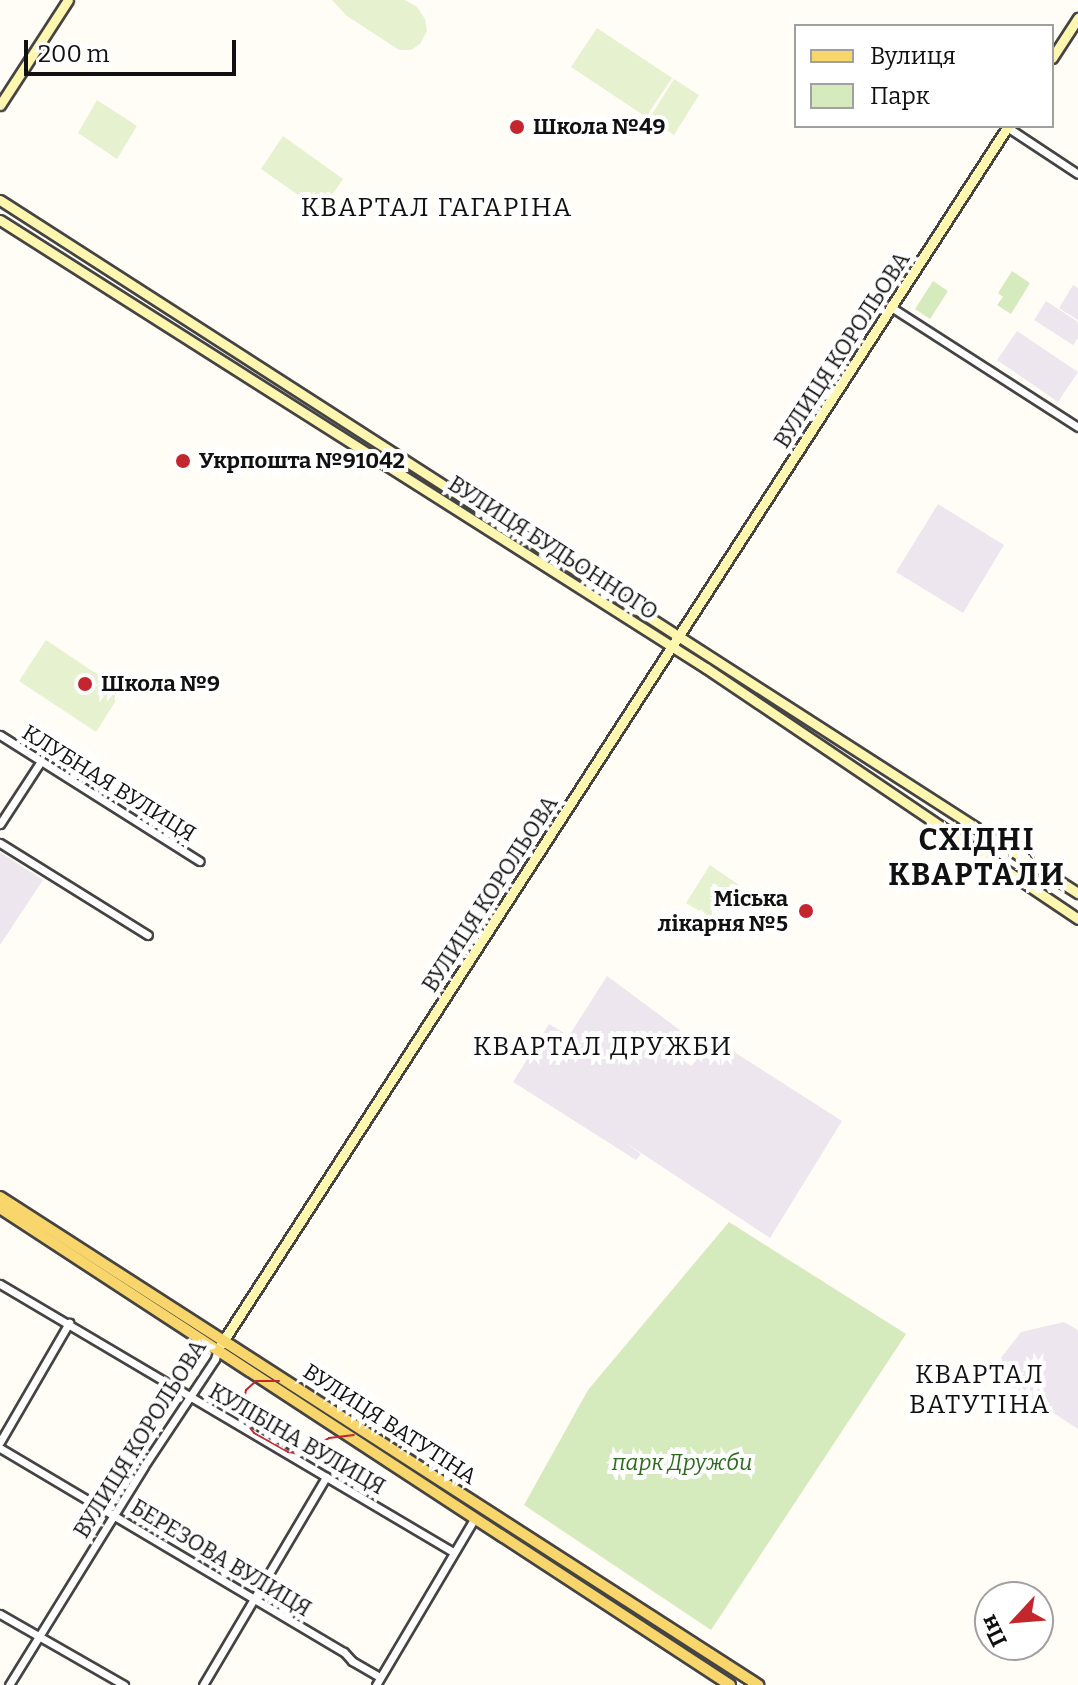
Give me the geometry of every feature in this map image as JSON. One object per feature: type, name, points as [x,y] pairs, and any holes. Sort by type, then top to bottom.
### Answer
[{"type":"main road","points":[[0,105],[68,0]]},
{"type":"main road","points":[[1054,55],[1078,18]]},
{"type":"main road","name":"ВУЛИЦЯ КОРОЛЬОВА","points":[[220,1344],[1007,128]]},
{"type":"main road","name":"ВУЛИЦЯ БУДЬОННОГО","points":[[0,200],[1078,893]]},
{"type":"main road","name":"ВУЛИЦЯ БУДЬОННОГО","points":[[0,220],[672,646],[1078,919]]},
{"type":"main road","name":"ВУЛИЦЯ ВАТУТІНА","points":[[0,1197],[474,1519],[730,1685]]},
{"type":"main road","name":"ВУЛИЦЯ ВАТУТІНА","points":[[0,1208],[758,1685]]},
{"type":"street","points":[[1009,128],[1078,174]]},
{"type":"street","points":[[891,307],[1078,427]]},
{"type":"street","name":"КЛУБНАЯ ВУЛИЦЯ","points":[[0,735],[199,861]]},
{"type":"street","points":[[0,824],[41,761]]},
{"type":"street","points":[[0,843],[148,935]]},
{"type":"street","name":"КУЛІБІНА ВУЛИЦЯ","points":[[0,1284],[453,1552]]},
{"type":"street","points":[[0,1445],[69,1323]]},
{"type":"street","name":"ВУЛИЦЯ КОРОЛЬОВА","points":[[9,1685],[220,1344]]},
{"type":"street","name":"БЕРЕЗОВА ВУЛИЦЯ","points":[[0,1445],[251,1599],[344,1652],[378,1681]]},
{"type":"street","points":[[203,1685],[251,1599],[326,1477]]},
{"type":"street","points":[[378,1681],[474,1519]]},
{"type":"street","points":[[0,1614],[124,1685]]},
{"type":"shaded area","points":[[1073,285],[1078,288],[1078,320],[1059,308]]},
{"type":"shaded area","points":[[1046,301],[1078,322],[1078,338],[1073,345],[1034,320]]},
{"type":"shaded area","points":[[1017,331],[1078,372],[1058,402],[997,360]]},
{"type":"shaded area","points":[[938,504],[1004,545],[963,613],[896,572]]},
{"type":"shaded area","points":[[0,852],[43,880],[0,945]]},
{"type":"shaded area","points":[[607,976],[688,1036],[676,1053],[664,1045],[653,1062],[664,1047],[691,1066],[714,1039],[842,1121],[770,1238],[623,1141],[641,1154],[636,1160],[513,1082],[549,1024],[569,1036]]},
{"type":"shaded area","points":[[1064,1322],[1078,1330],[1078,1429],[990,1372],[1021,1332]]},
{"type":"green space","points":[[332,0],[405,0],[417,7],[425,19],[427,31],[420,44],[411,50],[399,50],[347,16]]},
{"type":"green space","points":[[597,28],[672,78],[646,117],[571,67]]},
{"type":"green space","points":[[674,79],[699,95],[674,135],[649,119]]},
{"type":"green space","points":[[97,100],[137,126],[117,159],[78,133]]},
{"type":"green space","points":[[283,136],[343,179],[321,211],[261,169]]},
{"type":"green space","points":[[1012,271],[1030,283],[1011,314],[997,305],[1003,297],[998,293]]},
{"type":"green space","points":[[933,281],[948,291],[930,319],[915,309]]},
{"type":"green space","points":[[46,640],[122,691],[96,732],[19,681]]},
{"type":"green space","points":[[710,865],[739,885],[716,921],[686,903]]},
{"type":"green space","name":"парк Дружби","points":[[729,1222],[906,1334],[711,1630],[524,1505],[588,1390]]},
{"type":"tram line","points":[[279,1381],[256,1381],[246,1390],[242,1410],[244,1420],[254,1433],[288,1452],[296,1453],[329,1438],[354,1435]]},
{"type":"place","name":"Школа №49","points":[[517,127]]},
{"type":"place","name":"Укрпошта №91042","points":[[183,461]]},
{"type":"place","name":"Школа №9","points":[[85,684]]},
{"type":"place","name":"Міська лікарня №5","points":[[806,911]]},
{"type":"district","name":"КВАРТАЛ ГАГАРІНА","points":[[437,208]]},
{"type":"district","name":"СХІДНІ КВАРТАЛИ","points":[[977,857]]},
{"type":"district","name":"КВАРТАЛ ДРУЖБИ","points":[[603,1047]]},
{"type":"district","name":"КВАРТАЛ ВАТУТІНА","points":[[980,1390]]}]
